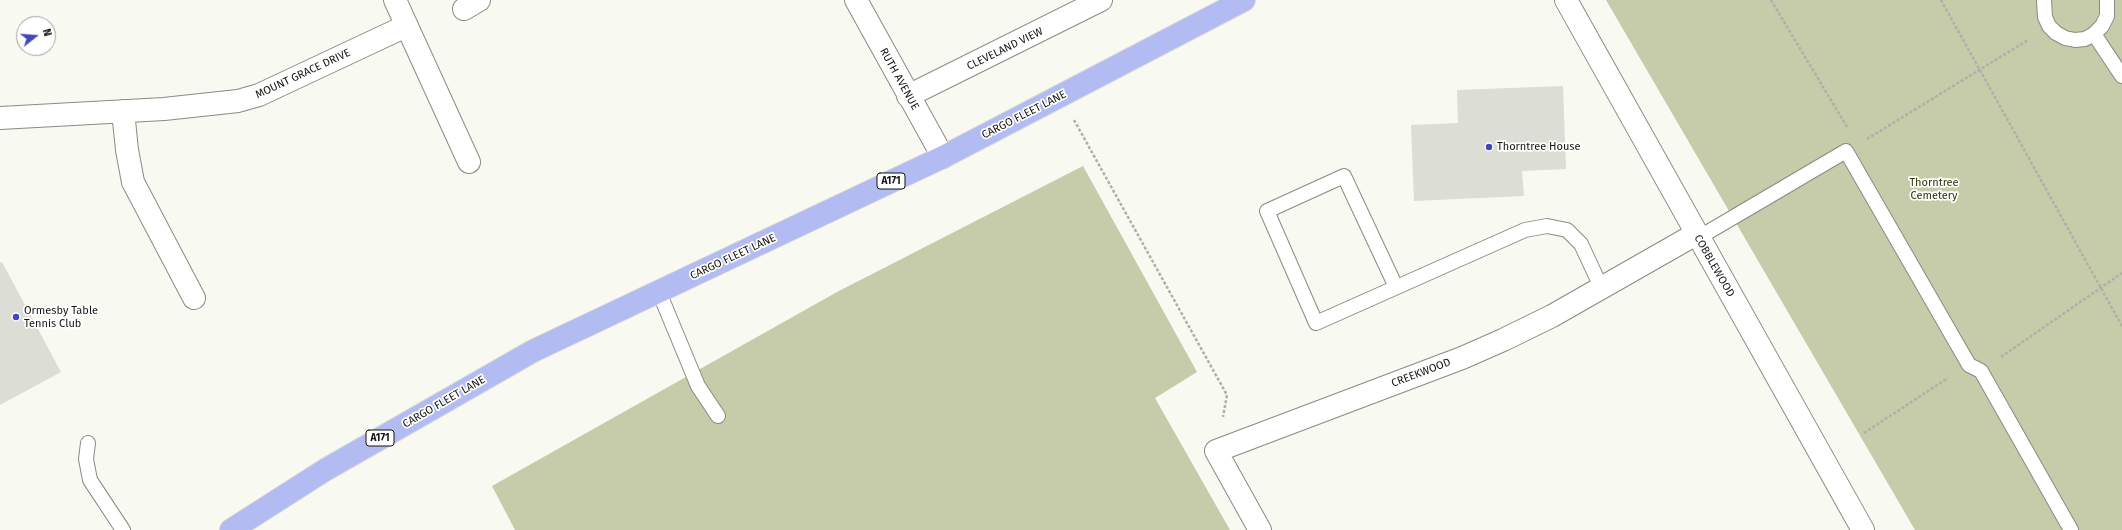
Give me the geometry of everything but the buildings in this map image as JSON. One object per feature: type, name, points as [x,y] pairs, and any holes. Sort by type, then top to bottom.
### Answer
[{"type":"main road","name":"CARGO FLEET LANE","points":[[231,530],[325,470],[533,351],[943,157],[1244,0]]},
{"type":"street","points":[[395,0],[469,162]]},
{"type":"street","name":"RUTH AVENUE","points":[[856,0],[943,157]]},
{"type":"street","name":"CLEVELAND VIEW","points":[[908,96],[1101,0]]},
{"type":"street","name":"COBBLEWOOD","points":[[1566,0],[1863,530]]},
{"type":"street","name":"MOUNT GRACE DRIVE","points":[[0,118],[123,111],[238,101],[259,95],[406,26]]},
{"type":"street","points":[[123,111],[127,150],[133,182],[194,298]]},
{"type":"street","name":"CREEKWOOD","points":[[1216,451],[1462,358],[1552,316],[1602,287],[1697,236]]},
{"type":"street","points":[[1216,451],[1260,530]]},
{"type":"lane","points":[[2044,0],[2045,17],[2049,26],[2056,33],[2075,40],[2085,39],[2094,34],[2102,26],[2107,16],[2108,0]]},
{"type":"lane","points":[[2094,34],[2122,76]]},
{"type":"lane","points":[[1697,236],[1852,148],[1975,368],[2072,530]]},
{"type":"lane","points":[[1396,287],[1344,176],[1267,211],[1316,323],[1525,230],[1547,226],[1567,230],[1581,244],[1602,287]]},
{"type":"lane","points":[[659,292],[698,386],[718,416]]},
{"type":"lane","points":[[88,443],[86,459],[90,480],[123,530]]},
{"type":"path","points":[[1771,0],[1852,148],[1980,71],[2049,26]]},
{"type":"path","points":[[1941,0],[2122,326]]},
{"type":"path","points":[[1060,96],[1227,395],[1216,451]]},
{"type":"path","points":[[1864,433],[1975,368],[2122,273]]},
{"type":"green space","name":"Thorntree Cemetery","points":[[1606,0],[2122,0],[2122,530],[1915,530]]},
{"type":"green space","points":[[1083,166],[1197,372],[1155,398],[1230,530],[515,530],[492,486],[837,292]]},
{"type":"place","name":"Thorntree House","points":[[1489,147]]},
{"type":"place","name":"Ormesby Table Tennis Club","points":[[16,317]]}]
